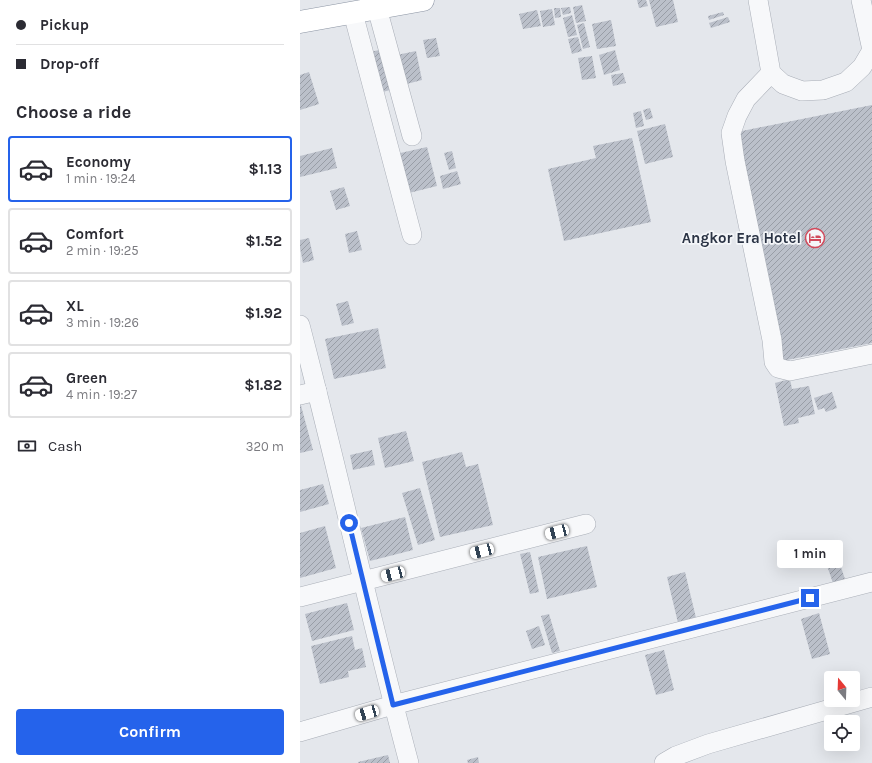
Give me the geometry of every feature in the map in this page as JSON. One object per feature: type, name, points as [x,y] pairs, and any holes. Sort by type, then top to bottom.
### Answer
[{"type":"highway","points":[[300,22],[423,0]]},
{"type":"street","points":[[758,0],[770,73],[783,84],[802,91],[822,90],[846,82],[862,67],[872,50],[861,0]]},
{"type":"street","points":[[377,8],[412,136]]},
{"type":"street","points":[[353,13],[412,235]]},
{"type":"street","points":[[770,73],[746,99],[737,116],[731,133],[735,161],[772,340],[774,362],[778,368],[790,371],[872,354]]},
{"type":"street","points":[[300,325],[309,393],[363,582],[393,705],[409,763]]},
{"type":"street","points":[[300,597],[586,524]]},
{"type":"street","points":[[300,732],[393,705],[872,582]]},
{"type":"street","points":[[664,763],[676,756],[708,744],[872,697]]},
{"type":"building","points":[[637,0],[646,0],[648,6],[639,8]]},
{"type":"building","points":[[649,0],[673,0],[678,22],[656,27]]},
{"type":"building","points":[[582,5],[586,21],[576,23],[573,7]]},
{"type":"building","points":[[570,7],[571,13],[563,15],[561,8]]},
{"type":"building","points":[[554,8],[560,8],[561,17],[555,18]]},
{"type":"building","points":[[552,9],[555,25],[543,27],[540,11]]},
{"type":"building","points":[[537,10],[541,26],[523,29],[519,14]]},
{"type":"building","points":[[723,12],[724,15],[709,20],[708,16]]},
{"type":"building","points":[[572,15],[577,35],[568,37],[563,18]]},
{"type":"building","points":[[728,17],[730,22],[711,28],[709,23]]},
{"type":"building","points":[[611,20],[616,46],[597,49],[592,24]]},
{"type":"building","points":[[584,23],[590,47],[583,49],[577,25]]},
{"type":"building","points":[[578,37],[582,51],[572,54],[568,39]]},
{"type":"building","points":[[436,38],[440,56],[427,58],[423,40]]},
{"type":"building","points":[[383,49],[394,89],[379,93],[367,53]]},
{"type":"building","points":[[615,50],[620,70],[604,75],[599,55]]},
{"type":"building","points":[[416,51],[422,80],[399,86],[392,56]]},
{"type":"building","points":[[592,56],[596,78],[582,80],[578,58]]},
{"type":"building","points":[[309,72],[319,104],[300,110],[300,75]]},
{"type":"building","points":[[623,73],[626,83],[613,86],[611,75]]},
{"type":"building","name":"Angkor Era Hotel","points":[[872,105],[872,343],[782,361],[737,132]]},
{"type":"building","points":[[650,108],[653,118],[646,120],[643,110]]},
{"type":"building","points":[[641,111],[644,126],[636,128],[633,113]]},
{"type":"building","points":[[665,124],[673,157],[645,164],[637,131]]},
{"type":"building","points":[[632,138],[651,222],[564,241],[548,169],[596,158],[593,146]]},
{"type":"building","points":[[427,147],[437,186],[405,194],[396,154]]},
{"type":"building","points":[[332,148],[337,168],[300,177],[300,156]]},
{"type":"building","points":[[452,151],[456,168],[449,170],[444,153]]},
{"type":"building","points":[[457,171],[461,184],[443,189],[440,176]]},
{"type":"building","points":[[344,187],[350,206],[336,210],[330,191]]},
{"type":"building","points":[[357,231],[362,250],[349,253],[345,234]]},
{"type":"building","points":[[309,238],[314,260],[303,263],[300,240]]},
{"type":"building","points":[[348,301],[354,323],[342,326],[336,304]]},
{"type":"building","points":[[378,328],[386,368],[334,379],[325,339]]},
{"type":"building","points":[[790,379],[792,389],[809,386],[815,414],[798,418],[799,423],[784,426],[775,383]]},
{"type":"building","points":[[832,392],[837,408],[826,412],[824,408],[818,410],[814,398]]},
{"type":"building","points":[[300,402],[313,450],[300,453]]},
{"type":"building","points":[[406,431],[414,461],[385,468],[378,438]]},
{"type":"building","points":[[372,450],[375,465],[353,470],[350,455]]},
{"type":"building","points":[[462,452],[466,467],[478,464],[493,525],[440,537],[422,462]]},
{"type":"building","points":[[323,484],[329,504],[300,512],[300,490]]},
{"type":"building","points":[[420,488],[435,540],[418,545],[402,493]]},
{"type":"building","points":[[405,517],[413,550],[370,561],[361,528]]},
{"type":"building","points":[[325,526],[336,568],[300,578],[300,533]]},
{"type":"building","points":[[833,544],[847,585],[835,589],[821,548]]},
{"type":"building","points":[[587,546],[597,587],[547,599],[538,557]]},
{"type":"building","points":[[530,552],[539,592],[530,594],[520,554]]},
{"type":"building","points":[[685,572],[697,622],[679,627],[667,577]]},
{"type":"building","points":[[347,603],[354,630],[312,641],[305,614]]},
{"type":"building","points":[[819,613],[830,654],[812,659],[801,619]]},
{"type":"building","points":[[549,614],[560,651],[552,653],[541,616]]},
{"type":"building","points":[[539,626],[545,645],[532,649],[526,631]]},
{"type":"building","points":[[352,636],[355,650],[362,648],[366,667],[348,671],[349,677],[320,684],[311,646]]},
{"type":"building","points":[[664,650],[674,690],[656,695],[645,655]]},
{"type":"building","points":[[388,755],[390,763],[358,763],[358,762]]},
{"type":"building","points":[[478,757],[479,763],[468,763],[467,760]]},
{"type":"place","name":"Angkor Era Hotel","points":[[815,238]]},
{"type":"route","points":[[349,523],[393,705],[810,598]]}]
